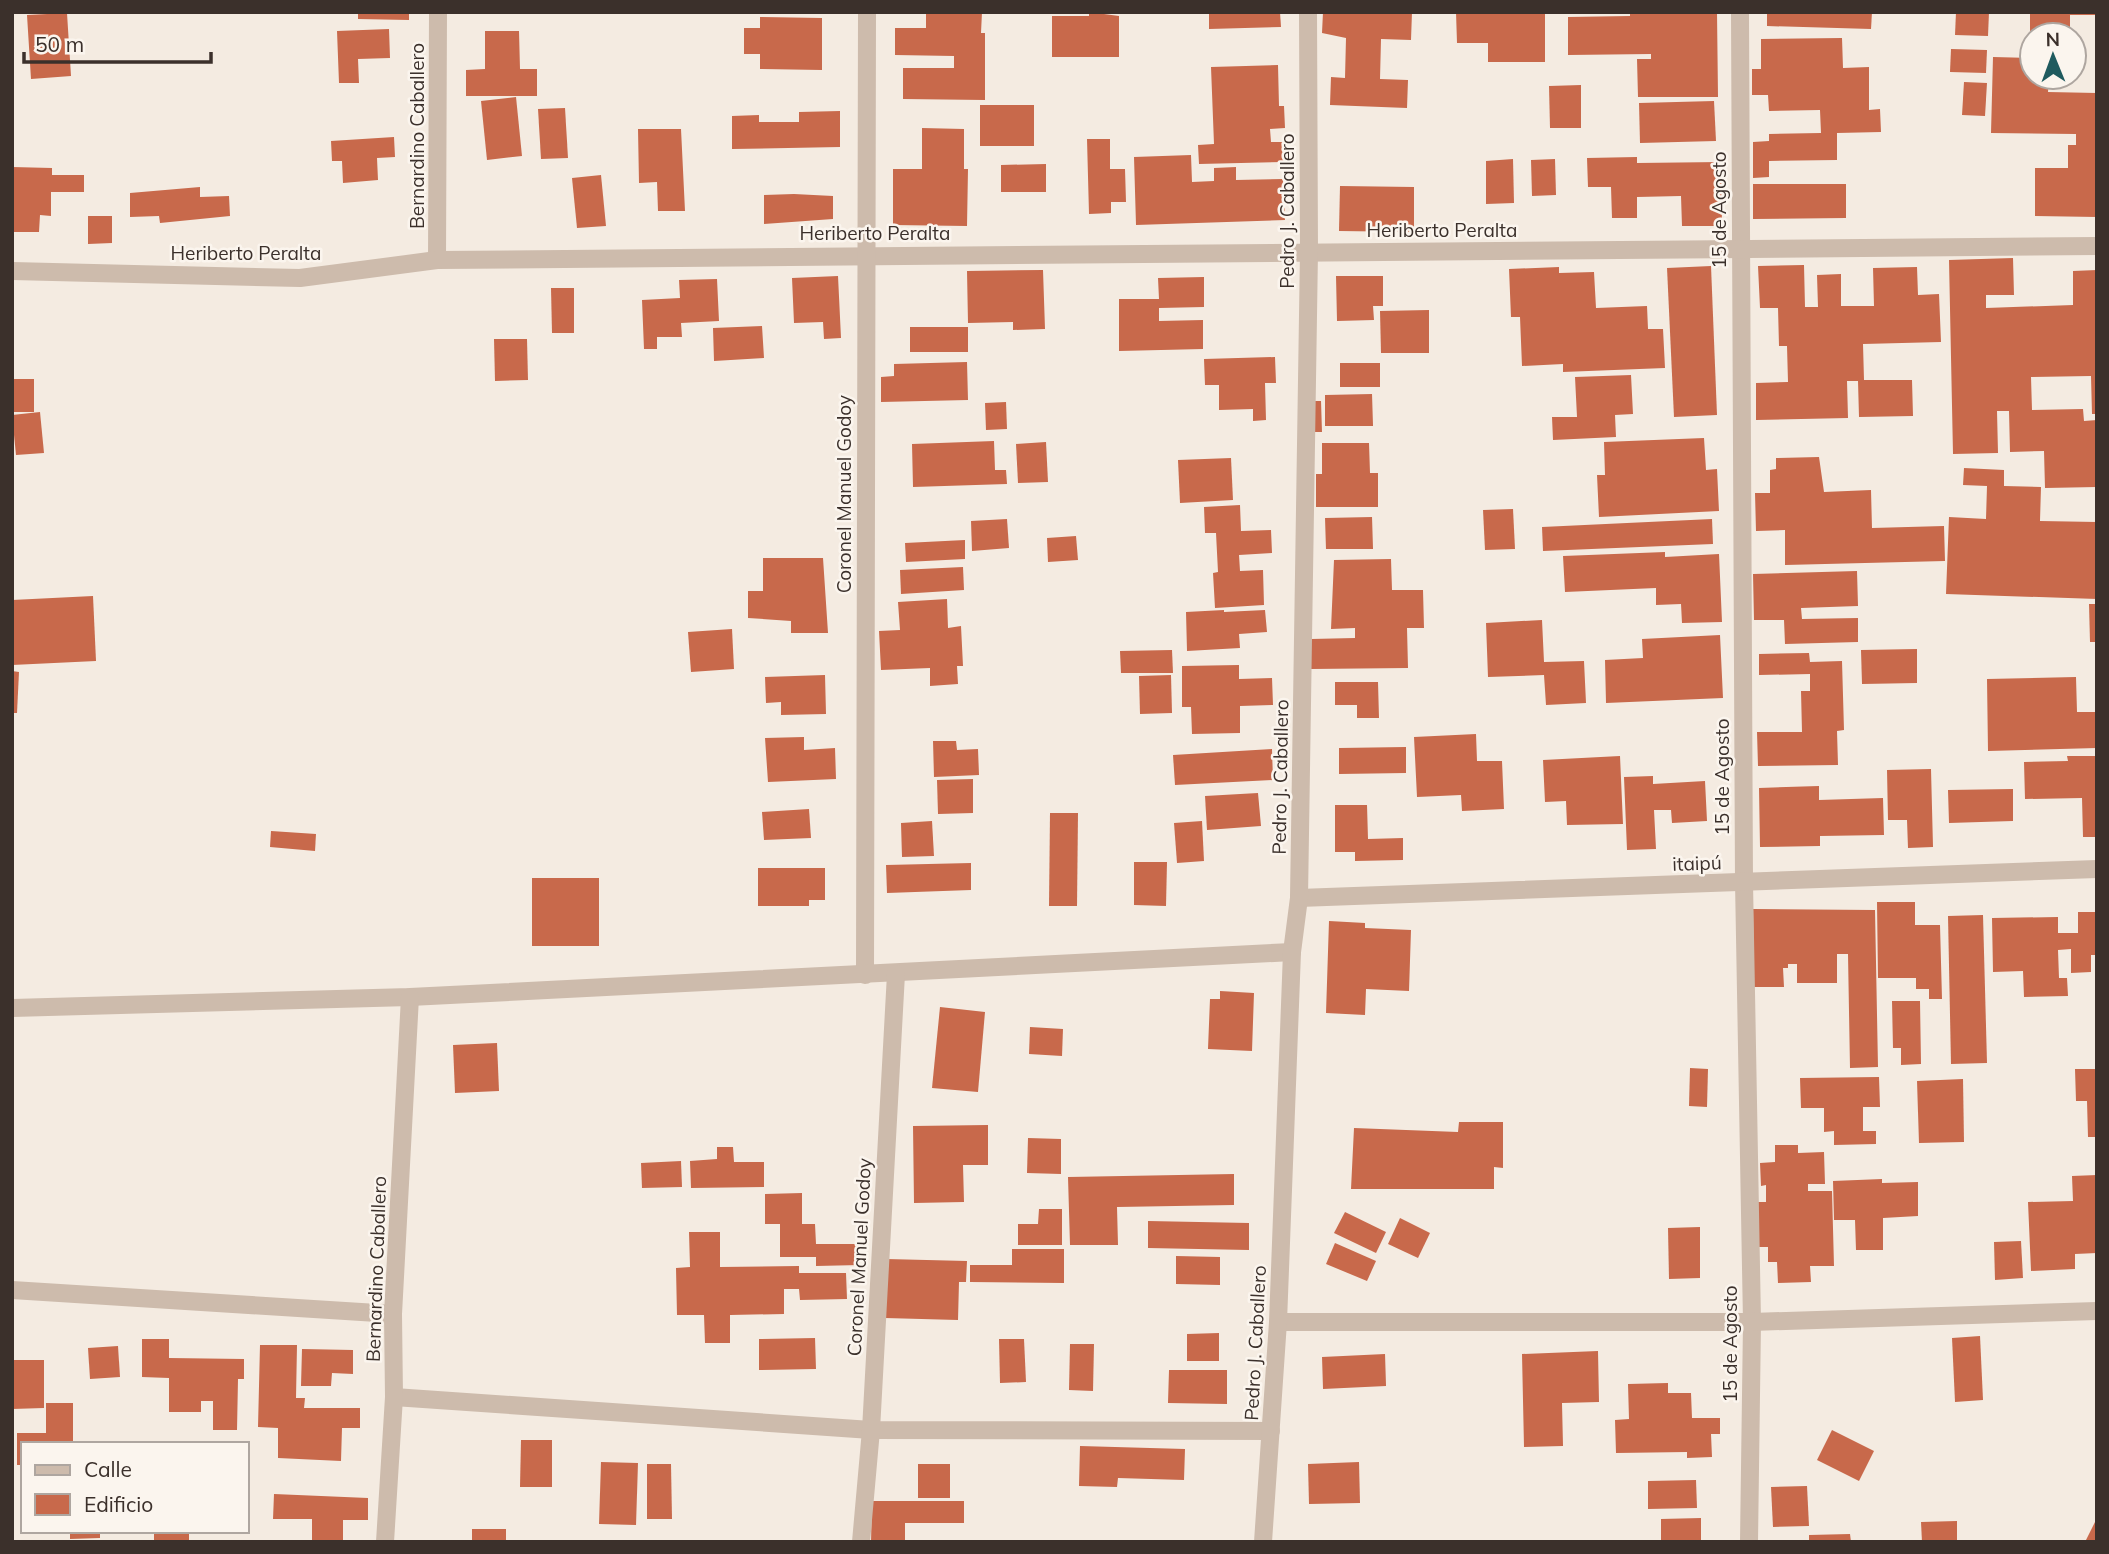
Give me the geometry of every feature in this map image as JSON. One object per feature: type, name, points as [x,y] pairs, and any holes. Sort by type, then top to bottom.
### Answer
[{"type":"street","name":"Bernardino Caballero","points":[[437,260],[438,12]]},
{"type":"street","name":"Coronel Manuel Godoy","points":[[865,975],[864,254],[867,12]]},
{"type":"street","name":"Pedro J. Caballero","points":[[1264,1542],[1278,1322],[1292,952],[1299,898],[1309,251],[1308,12]]},
{"type":"street","name":"15 de Agosto","points":[[1740,12],[1744,882],[1752,1322],[1749,1542]]},
{"type":"street","name":"Heriberto Peralta","points":[[12,271],[300,278],[437,260],[864,254],[2097,246]]},
{"type":"street","name":"itaipú","points":[[1299,898],[2097,869]]},
{"type":"street","points":[[12,1008],[410,998],[1292,952]]},
{"type":"street","name":"Coronel Manuel Godoy","points":[[861,1542],[871,1430],[895,974]]},
{"type":"street","name":"Bernardino Caballero","points":[[385,1542],[394,1396],[393,1314],[410,998]]},
{"type":"street","points":[[12,1290],[393,1314]]},
{"type":"street","points":[[1278,1322],[1752,1322],[2097,1311]]},
{"type":"street","points":[[394,1396],[871,1430],[1271,1431]]},
{"type":"building","points":[[358,12],[409,12],[409,20],[358,19]]},
{"type":"building","points":[[926,12],[982,12],[981,33],[985,33],[985,100],[903,99],[903,68],[954,68],[954,56],[895,55],[895,28],[926,28]]},
{"type":"building","points":[[1089,12],[1119,16],[1119,57],[1052,57],[1052,16],[1089,16]]},
{"type":"building","points":[[1209,12],[1280,12],[1281,27],[1209,29]]},
{"type":"building","points":[[1323,12],[1412,12],[1411,40],[1381,39],[1380,79],[1408,80],[1407,108],[1330,105],[1331,77],[1345,78],[1346,38],[1322,33]]},
{"type":"building","points":[[1456,12],[1545,12],[1545,62],[1488,62],[1488,43],[1457,43]]},
{"type":"building","points":[[1630,12],[1717,12],[1718,97],[1638,97],[1637,59],[1651,59],[1651,54],[1568,55],[1568,17],[1630,16]]},
{"type":"building","points":[[1767,12],[1872,12],[1871,29],[1767,26]]},
{"type":"building","points":[[1956,12],[1989,12],[1988,36],[1955,35]]},
{"type":"building","points":[[2030,12],[2097,12],[2097,15],[2070,15],[2070,21],[2030,21]]},
{"type":"building","points":[[67,13],[71,76],[31,79],[27,15]]},
{"type":"building","points":[[760,17],[822,18],[822,70],[760,69],[760,54],[744,54],[744,28],[760,28]]},
{"type":"building","points":[[389,29],[390,58],[358,59],[359,83],[339,83],[337,31]]},
{"type":"building","points":[[485,31],[519,31],[520,69],[537,69],[537,96],[466,96],[466,70],[485,69]]},
{"type":"building","points":[[1842,38],[1843,68],[1869,67],[1869,110],[1880,109],[1881,132],[1837,133],[1837,160],[1769,161],[1769,177],[1753,178],[1753,142],[1769,141],[1769,134],[1821,133],[1820,110],[1769,111],[1768,95],[1752,95],[1752,69],[1761,69],[1761,39]]},
{"type":"building","points":[[1951,49],[1987,50],[1986,73],[1950,72]]},
{"type":"building","points":[[1993,57],[2018,58],[2018,91],[2097,93],[2097,217],[2035,216],[2035,168],[2068,168],[2068,145],[2076,145],[2076,134],[1991,133]]},
{"type":"building","points":[[1278,65],[1279,106],[1284,106],[1285,128],[1270,129],[1271,142],[1283,142],[1284,162],[1199,164],[1198,145],[1214,144],[1211,67]]},
{"type":"building","points":[[1964,82],[1987,83],[1985,116],[1962,115]]},
{"type":"building","points":[[1581,85],[1581,128],[1550,128],[1549,86]]},
{"type":"building","points":[[516,97],[522,156],[487,160],[481,101]]},
{"type":"building","points":[[1714,101],[1716,141],[1640,143],[1639,103]]},
{"type":"building","points":[[980,105],[1034,105],[1034,146],[980,146]]},
{"type":"building","points":[[565,108],[568,158],[541,159],[538,109]]},
{"type":"building","points":[[840,111],[840,147],[732,149],[732,116],[759,115],[759,122],[799,122],[799,112]]},
{"type":"building","points":[[922,128],[964,129],[964,169],[968,169],[967,226],[893,225],[893,169],[922,169]]},
{"type":"building","points":[[638,129],[681,129],[685,211],[658,211],[657,182],[639,183]]},
{"type":"building","points":[[394,137],[395,157],[377,158],[378,180],[343,183],[342,161],[332,161],[331,141]]},
{"type":"building","points":[[1087,139],[1110,139],[1110,169],[1125,169],[1126,202],[1111,202],[1111,213],[1089,214]]},
{"type":"building","points":[[1191,155],[1192,182],[1214,181],[1214,168],[1236,167],[1236,180],[1283,179],[1285,220],[1136,225],[1134,157]]},
{"type":"building","points":[[1637,157],[1637,163],[1721,162],[1722,226],[1682,226],[1681,196],[1637,197],[1637,218],[1612,218],[1611,187],[1588,187],[1587,158]]},
{"type":"building","points":[[1513,159],[1514,203],[1486,204],[1486,161]]},
{"type":"building","points":[[1555,159],[1556,195],[1532,196],[1531,160]]},
{"type":"building","points":[[1046,164],[1046,192],[1001,192],[1001,165]]},
{"type":"building","points":[[12,167],[52,168],[52,175],[84,175],[84,192],[51,192],[51,216],[40,215],[39,232],[12,232]]},
{"type":"building","points":[[601,175],[606,226],[577,228],[572,178]]},
{"type":"building","points":[[1753,184],[1846,184],[1846,218],[1753,219]]},
{"type":"building","points":[[1340,186],[1414,187],[1414,232],[1339,231]]},
{"type":"building","points":[[200,187],[200,197],[229,196],[230,216],[160,223],[159,216],[130,217],[130,193]]},
{"type":"building","points":[[764,195],[833,196],[833,219],[764,224]]},
{"type":"building","points":[[88,216],[112,216],[112,243],[88,244]]},
{"type":"building","points":[[2013,258],[2014,295],[1986,295],[1986,308],[2073,305],[2073,271],[2097,270],[2097,414],[2092,414],[2091,376],[2031,377],[2032,410],[2083,409],[2084,421],[2097,420],[2097,487],[2045,488],[2044,451],[2010,452],[2009,411],[1997,411],[1998,453],[1953,454],[1949,260]]},
{"type":"building","points":[[1804,265],[1805,307],[1818,307],[1817,275],[1841,274],[1841,306],[1874,306],[1873,268],[1917,267],[1918,295],[1939,294],[1941,342],[1863,344],[1864,380],[1912,380],[1913,416],[1859,417],[1858,381],[1847,381],[1848,418],[1756,420],[1756,383],[1788,382],[1787,346],[1779,346],[1778,308],[1760,308],[1758,266]]},
{"type":"building","points":[[1711,266],[1717,415],[1674,417],[1667,268]]},
{"type":"building","points":[[1559,267],[1559,273],[1594,272],[1596,308],[1647,306],[1648,329],[1663,329],[1665,368],[1563,372],[1563,364],[1522,366],[1520,317],[1511,317],[1509,269]]},
{"type":"building","points":[[1043,270],[1045,329],[1013,330],[1013,322],[968,323],[967,271]]},
{"type":"building","points":[[838,276],[841,338],[824,339],[823,322],[794,323],[792,278]]},
{"type":"building","points":[[1336,276],[1383,276],[1383,306],[1373,306],[1374,320],[1337,321]]},
{"type":"building","points":[[1204,277],[1204,307],[1159,308],[1159,321],[1203,320],[1203,349],[1119,351],[1119,299],[1159,299],[1158,278]]},
{"type":"building","points":[[717,279],[719,321],[681,323],[682,337],[657,337],[657,349],[644,349],[642,300],[680,298],[679,280]]},
{"type":"building","points":[[551,288],[574,288],[574,333],[552,333]]},
{"type":"building","points":[[1429,310],[1429,353],[1381,353],[1380,311]]},
{"type":"building","points":[[762,326],[764,358],[714,361],[713,328]]},
{"type":"building","points":[[910,327],[968,327],[968,352],[910,352]]},
{"type":"building","points":[[494,339],[527,339],[528,380],[495,381]]},
{"type":"building","points":[[1275,357],[1276,383],[1265,383],[1266,420],[1253,421],[1253,409],[1219,410],[1219,385],[1205,385],[1204,359]]},
{"type":"building","points":[[967,362],[968,400],[881,402],[881,377],[894,376],[894,364]]},
{"type":"building","points":[[1340,363],[1380,363],[1380,387],[1340,387]]},
{"type":"building","points":[[1631,375],[1633,414],[1615,415],[1616,437],[1553,440],[1552,417],[1577,417],[1575,377]]},
{"type":"building","points":[[12,379],[34,379],[34,412],[12,412]]},
{"type":"building","points":[[1372,394],[1373,426],[1325,426],[1325,395]]},
{"type":"building","points":[[1312,401],[1321,401],[1322,432],[1312,432]]},
{"type":"building","points":[[1006,402],[1007,429],[986,430],[985,403]]},
{"type":"building","points":[[40,412],[44,453],[16,455],[12,415]]},
{"type":"building","points":[[1704,438],[1706,470],[1717,469],[1719,511],[1599,517],[1597,475],[1605,475],[1604,442]]},
{"type":"building","points":[[994,441],[995,470],[1006,470],[1007,484],[913,487],[912,444]]},
{"type":"building","points":[[1046,442],[1048,482],[1018,483],[1016,444]]},
{"type":"building","points":[[1322,443],[1369,443],[1370,473],[1378,473],[1378,507],[1316,507],[1316,474],[1322,474]]},
{"type":"building","points":[[1819,457],[1824,492],[1871,490],[1872,528],[1944,526],[1945,561],[1785,565],[1785,530],[1756,531],[1755,493],[1770,493],[1770,470],[1776,469],[1776,458]]},
{"type":"building","points":[[1231,458],[1233,500],[1180,503],[1178,460]]},
{"type":"building","points":[[1964,468],[2004,470],[2004,486],[2041,487],[2040,521],[2097,522],[2097,599],[1946,594],[1949,517],[1986,519],[1987,486],[1963,485]]},
{"type":"building","points":[[1240,505],[1241,531],[1271,530],[1272,553],[1239,555],[1240,571],[1263,570],[1264,605],[1215,608],[1213,573],[1218,572],[1216,533],[1205,533],[1204,507]]},
{"type":"building","points":[[1513,509],[1515,549],[1485,550],[1483,510]]},
{"type":"building","points":[[1372,517],[1373,549],[1326,549],[1325,518]]},
{"type":"building","points":[[1007,519],[1009,548],[972,551],[971,521]]},
{"type":"building","points":[[1712,519],[1713,544],[1543,551],[1542,527]]},
{"type":"building","points":[[1076,536],[1078,560],[1048,562],[1047,538]]},
{"type":"building","points":[[965,540],[965,559],[906,562],[905,543]]},
{"type":"building","points":[[1665,552],[1665,557],[1719,554],[1722,622],[1682,623],[1681,604],[1656,605],[1656,588],[1565,592],[1563,556]]},
{"type":"building","points":[[763,558],[823,558],[828,633],[791,633],[791,621],[748,618],[748,591],[763,591]]},
{"type":"building","points":[[1391,559],[1392,590],[1423,590],[1424,628],[1407,628],[1408,668],[1311,669],[1311,639],[1355,638],[1355,628],[1331,629],[1334,560]]},
{"type":"building","points":[[963,567],[964,590],[901,594],[900,570]]},
{"type":"building","points":[[1857,571],[1858,606],[1801,608],[1802,619],[1858,618],[1858,642],[1785,644],[1784,620],[1754,620],[1753,574]]},
{"type":"building","points":[[93,596],[96,661],[12,665],[12,600]]},
{"type":"building","points":[[947,599],[948,628],[961,626],[963,666],[957,666],[958,684],[930,686],[930,668],[881,670],[879,631],[900,630],[898,602]]},
{"type":"building","points":[[2089,604],[2097,604],[2097,642],[2090,642]]},
{"type":"building","points":[[1265,610],[1267,632],[1239,634],[1240,648],[1187,651],[1186,612]]},
{"type":"building","points":[[1542,620],[1544,662],[1584,661],[1586,703],[1546,705],[1544,675],[1488,677],[1486,623]]},
{"type":"building","points":[[732,629],[734,669],[691,672],[688,632]]},
{"type":"building","points":[[1720,635],[1723,698],[1606,703],[1605,660],[1643,658],[1642,639]]},
{"type":"building","points":[[1917,649],[1917,683],[1862,684],[1861,650]]},
{"type":"building","points":[[1172,650],[1173,673],[1121,673],[1120,651]]},
{"type":"building","points":[[1809,653],[1810,662],[1842,661],[1844,730],[1837,731],[1838,765],[1758,766],[1757,732],[1802,732],[1801,691],[1810,691],[1810,674],[1759,675],[1759,654]]},
{"type":"building","points":[[1239,665],[1239,679],[1272,678],[1273,705],[1240,706],[1240,733],[1192,734],[1191,707],[1182,707],[1182,666]]},
{"type":"building","points":[[12,671],[19,672],[17,713],[12,713]]},
{"type":"building","points":[[825,675],[826,714],[781,715],[781,702],[766,703],[765,677]]},
{"type":"building","points":[[1171,675],[1172,713],[1140,714],[1139,676]]},
{"type":"building","points":[[2076,677],[2077,712],[2097,712],[2097,748],[1988,751],[1987,679]]},
{"type":"building","points":[[1335,682],[1378,682],[1379,718],[1357,718],[1357,705],[1335,705]]},
{"type":"building","points":[[1476,734],[1477,761],[1502,761],[1504,809],[1462,811],[1461,795],[1417,797],[1414,737]]},
{"type":"building","points":[[804,737],[804,750],[835,748],[836,779],[768,782],[765,738]]},
{"type":"building","points":[[933,741],[956,741],[957,750],[978,749],[979,775],[934,777]]},
{"type":"building","points":[[1406,747],[1406,773],[1339,774],[1339,748]]},
{"type":"building","points":[[1272,749],[1273,780],[1175,785],[1173,755]]},
{"type":"building","points":[[1620,756],[1623,824],[1567,825],[1566,801],[1545,802],[1543,760]]},
{"type":"building","points":[[2067,756],[2097,756],[2097,837],[2083,837],[2082,798],[2025,799],[2024,762],[2068,761]]},
{"type":"building","points":[[1931,769],[1933,847],[1908,848],[1907,820],[1888,820],[1887,770]]},
{"type":"building","points":[[1653,776],[1653,784],[1705,781],[1707,821],[1672,823],[1671,810],[1654,810],[1656,849],[1627,850],[1624,777]]},
{"type":"building","points":[[973,779],[973,813],[938,814],[937,780]]},
{"type":"building","points":[[1819,786],[1819,800],[1883,798],[1884,835],[1820,836],[1820,846],[1760,847],[1759,788]]},
{"type":"building","points":[[2013,789],[2013,821],[1949,823],[1948,790]]},
{"type":"building","points":[[1258,793],[1261,826],[1207,830],[1205,796]]},
{"type":"building","points":[[1335,805],[1367,805],[1368,839],[1403,838],[1403,860],[1355,861],[1355,852],[1335,852]]},
{"type":"building","points":[[809,809],[811,838],[764,840],[762,812]]},
{"type":"building","points":[[1050,813],[1078,813],[1077,906],[1049,906]]},
{"type":"building","points":[[932,821],[934,856],[902,857],[901,823]]},
{"type":"building","points":[[1202,821],[1204,861],[1177,863],[1174,823]]},
{"type":"building","points":[[271,831],[316,834],[315,851],[270,847]]},
{"type":"building","points":[[1134,862],[1167,862],[1166,906],[1134,905]]},
{"type":"building","points":[[971,863],[971,890],[887,893],[886,865]]},
{"type":"building","points":[[758,868],[825,868],[825,900],[809,900],[809,906],[758,906]]},
{"type":"building","points":[[532,878],[599,878],[599,946],[532,946]]},
{"type":"building","points":[[1877,902],[1915,902],[1915,925],[1940,925],[1942,999],[1929,999],[1929,989],[1916,989],[1916,978],[1878,978]]},
{"type":"building","points":[[1753,909],[1875,910],[1878,1067],[1850,1068],[1848,954],[1837,954],[1837,983],[1797,983],[1797,964],[1788,964],[1788,968],[1783,968],[1784,987],[1754,987]]},
{"type":"building","points":[[2078,912],[2097,912],[2097,955],[2091,955],[2091,972],[2071,973],[2071,949],[2058,950],[2059,978],[2067,978],[2068,996],[2024,997],[2023,971],[1993,972],[1992,918],[2058,917],[2058,933],[2078,933]]},
{"type":"building","points":[[1983,915],[1987,1063],[1951,1064],[1948,916]]},
{"type":"building","points":[[1329,921],[1365,923],[1365,928],[1411,930],[1409,991],[1366,989],[1365,1015],[1326,1013]]},
{"type":"building","points":[[1220,991],[1254,993],[1252,1051],[1208,1049],[1210,999],[1220,999]]},
{"type":"building","points":[[1892,1001],[1920,1001],[1921,1064],[1901,1065],[1901,1048],[1893,1048]]},
{"type":"building","points":[[940,1007],[985,1012],[978,1092],[932,1088]]},
{"type":"building","points":[[1030,1027],[1063,1029],[1062,1056],[1029,1054]]},
{"type":"building","points":[[497,1043],[499,1091],[455,1093],[453,1045]]},
{"type":"building","points":[[1690,1068],[1708,1069],[1707,1107],[1689,1106]]},
{"type":"building","points":[[2075,1069],[2097,1069],[2097,1137],[2088,1137],[2087,1101],[2076,1101]]},
{"type":"building","points":[[1879,1077],[1880,1107],[1863,1107],[1863,1131],[1876,1131],[1876,1144],[1834,1145],[1834,1131],[1824,1132],[1824,1108],[1801,1108],[1800,1078]]},
{"type":"building","points":[[1963,1079],[1964,1142],[1919,1143],[1917,1081]]},
{"type":"building","points":[[1459,1122],[1503,1122],[1503,1168],[1494,1167],[1494,1189],[1351,1189],[1354,1128],[1458,1132]]},
{"type":"building","points":[[988,1125],[988,1165],[963,1165],[964,1202],[914,1203],[913,1126]]},
{"type":"building","points":[[1028,1138],[1061,1139],[1061,1174],[1027,1173]]},
{"type":"building","points":[[1775,1145],[1798,1145],[1798,1153],[1824,1152],[1825,1184],[1808,1184],[1808,1191],[1832,1191],[1834,1266],[1810,1266],[1811,1282],[1778,1283],[1777,1262],[1768,1262],[1768,1247],[1754,1247],[1753,1202],[1766,1202],[1766,1185],[1761,1186],[1760,1163],[1775,1162]]},
{"type":"building","points":[[717,1147],[733,1147],[734,1162],[764,1162],[764,1187],[691,1188],[690,1161],[717,1159]]},
{"type":"building","points":[[681,1161],[682,1187],[642,1188],[641,1163]]},
{"type":"building","points":[[1234,1174],[1234,1205],[1117,1207],[1118,1245],[1070,1245],[1068,1177]]},
{"type":"building","points":[[2097,1175],[2097,1253],[2075,1254],[2075,1269],[2031,1271],[2028,1202],[2073,1201],[2072,1176]]},
{"type":"building","points":[[1882,1179],[1882,1183],[1918,1182],[1918,1216],[1883,1218],[1883,1250],[1856,1250],[1855,1220],[1834,1220],[1833,1181]]},
{"type":"building","points":[[802,1193],[802,1224],[815,1224],[816,1244],[859,1244],[860,1265],[816,1266],[816,1257],[780,1257],[780,1224],[765,1224],[765,1194]]},
{"type":"building","points":[[1039,1209],[1062,1209],[1062,1245],[1018,1245],[1018,1224],[1038,1224]]},
{"type":"building","points":[[1345,1212],[1386,1232],[1376,1253],[1334,1233]]},
{"type":"building","points":[[1400,1218],[1430,1233],[1418,1258],[1388,1244]]},
{"type":"building","points":[[1148,1221],[1249,1223],[1249,1250],[1148,1248]]},
{"type":"building","points":[[1700,1227],[1700,1278],[1669,1279],[1668,1228]]},
{"type":"building","points":[[689,1232],[720,1232],[720,1267],[799,1266],[799,1273],[846,1273],[847,1299],[800,1300],[799,1289],[784,1289],[784,1314],[730,1315],[730,1343],[705,1343],[704,1315],[677,1315],[676,1268],[690,1267]]},
{"type":"building","points":[[2021,1241],[2023,1278],[1995,1280],[1994,1242]]},
{"type":"building","points":[[1335,1243],[1376,1261],[1367,1281],[1326,1264]]},
{"type":"building","points":[[1012,1249],[1064,1249],[1064,1283],[970,1282],[970,1265],[1012,1265]]},
{"type":"building","points":[[1176,1256],[1220,1257],[1220,1285],[1176,1284]]},
{"type":"building","points":[[886,1259],[967,1261],[966,1282],[959,1282],[958,1320],[885,1318]]},
{"type":"building","points":[[1219,1333],[1219,1361],[1187,1361],[1187,1334]]},
{"type":"building","points":[[1980,1336],[1983,1400],[1955,1402],[1952,1338]]},
{"type":"building","points":[[815,1338],[816,1369],[759,1370],[759,1339]]},
{"type":"building","points":[[142,1339],[169,1339],[169,1358],[244,1359],[244,1379],[238,1379],[237,1430],[213,1430],[213,1401],[201,1401],[201,1412],[169,1412],[169,1378],[142,1377]]},
{"type":"building","points":[[999,1339],[1024,1339],[1026,1382],[1000,1383]]},
{"type":"building","points":[[1070,1344],[1094,1344],[1093,1391],[1069,1390]]},
{"type":"building","points":[[260,1345],[297,1345],[296,1398],[305,1398],[304,1408],[360,1408],[360,1428],[342,1428],[341,1461],[278,1458],[278,1428],[258,1427]]},
{"type":"building","points":[[118,1346],[120,1377],[90,1379],[88,1348]]},
{"type":"building","points":[[302,1349],[353,1350],[353,1374],[332,1373],[331,1386],[301,1386]]},
{"type":"building","points":[[1598,1351],[1599,1402],[1562,1403],[1563,1446],[1524,1447],[1522,1354]]},
{"type":"building","points":[[1385,1354],[1386,1386],[1323,1389],[1322,1357]]},
{"type":"building","points":[[12,1360],[44,1360],[44,1408],[12,1409]]},
{"type":"building","points":[[1169,1370],[1227,1370],[1227,1404],[1168,1403]]},
{"type":"building","points":[[1668,1383],[1668,1393],[1691,1393],[1692,1418],[1720,1418],[1720,1434],[1711,1434],[1712,1457],[1687,1458],[1687,1452],[1616,1453],[1615,1420],[1629,1419],[1628,1384]]},
{"type":"building","points":[[46,1403],[73,1403],[73,1442],[21,1442],[21,1465],[17,1465],[17,1433],[46,1433]]},
{"type":"building","points":[[1832,1430],[1874,1451],[1859,1481],[1817,1460]]},
{"type":"building","points":[[521,1440],[552,1440],[552,1487],[520,1487]]},
{"type":"building","points":[[1080,1446],[1185,1449],[1184,1480],[1118,1478],[1117,1487],[1079,1486]]},
{"type":"building","points":[[601,1462],[638,1463],[636,1525],[599,1524]]},
{"type":"building","points":[[1359,1462],[1360,1503],[1309,1504],[1308,1464]]},
{"type":"building","points":[[647,1464],[671,1464],[672,1519],[647,1519]]},
{"type":"building","points":[[918,1464],[950,1464],[950,1498],[918,1498]]},
{"type":"building","points":[[1696,1480],[1697,1508],[1648,1509],[1648,1481]]},
{"type":"building","points":[[1807,1486],[1809,1526],[1773,1527],[1771,1487]]},
{"type":"building","points":[[274,1494],[368,1498],[368,1520],[343,1520],[343,1542],[312,1542],[312,1519],[273,1519]]},
{"type":"building","points":[[872,1501],[964,1501],[964,1523],[905,1523],[905,1542],[871,1542]]},
{"type":"building","points":[[1701,1518],[1701,1541],[1661,1542],[1661,1519]]},
{"type":"building","points":[[2097,1518],[2097,1542],[2085,1542]]},
{"type":"building","points":[[1957,1521],[1957,1541],[1922,1542],[1921,1522]]},
{"type":"building","points":[[472,1529],[506,1529],[506,1542],[472,1542]]},
{"type":"building","points":[[70,1533],[100,1533],[100,1538],[70,1539]]},
{"type":"building","points":[[154,1533],[189,1533],[189,1542],[154,1542]]},
{"type":"building","points":[[1850,1534],[1851,1542],[1809,1542],[1809,1535]]}]
